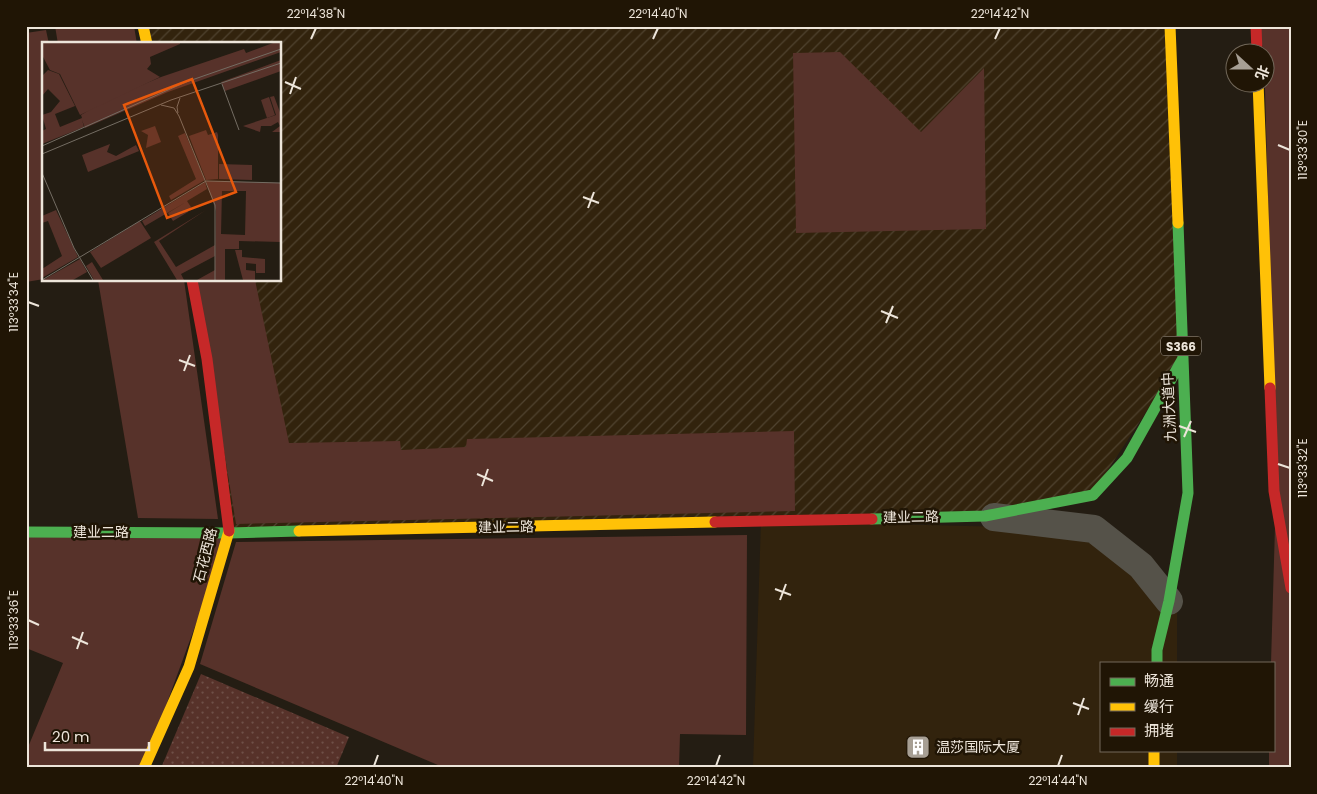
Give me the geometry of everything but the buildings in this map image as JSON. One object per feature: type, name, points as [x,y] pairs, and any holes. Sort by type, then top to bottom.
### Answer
[{"type":"main road","points":[[143,26],[147,42]]},
{"type":"main road","name":"九洲大道中","points":[[1157,662],[1157,650],[1169,601],[1188,493],[1170,26]]},
{"type":"main road","points":[[1256,26],[1257,42]]},
{"type":"main road","points":[[1258,92],[1274,491],[1291,588]]},
{"type":"main road","name":"石花西路","points":[[144,768],[189,667],[229,533],[207,359],[192,281]]},
{"type":"main road","name":"建业二路","points":[[26,532],[229,533],[985,516],[1093,495],[1127,458],[1182,360]]},
{"type":"main road","points":[[1154,752],[1154,768]]},
{"type":"street","name":"建业二路","points":[[985,516],[1094,529],[1140,566],[1169,601]]},
{"type":"shaded area","points":[[55,26],[134,26],[137,42],[58,42]]},
{"type":"shaded area","points":[[144,26],[1171,26],[1181,359],[1092,494],[985,515],[230,533],[192,281],[281,281],[281,42],[147,42]]},
{"type":"shaded area","points":[[1257,26],[1291,26],[1291,768],[1269,768],[1269,752],[1274,752],[1274,662],[1271,662],[1276,492],[1265,92],[1274,92],[1274,42],[1261,42]]},
{"type":"shaded area","points":[[46,30],[49,42],[42,42],[42,279],[26,282],[26,33]]},
{"type":"shaded area","points":[[840,52],[921,132],[984,68],[986,229],[796,233],[793,53]]},
{"type":"shaded area","points":[[98,281],[184,281],[218,519],[138,518]]},
{"type":"shaded area","points":[[196,281],[255,281],[289,443],[400,441],[401,450],[466,447],[467,439],[794,431],[795,511],[236,524]]},
{"type":"shaded area","name":"温莎国际大厦","points":[[761,521],[1094,529],[1177,610],[1177,662],[1100,662],[1100,752],[1177,752],[1177,768],[753,768]]},
{"type":"shaded area","points":[[26,532],[229,534],[143,768],[26,768],[26,752],[63,663],[26,648]]},
{"type":"shaded area","points":[[747,535],[746,735],[680,734],[679,768],[445,768],[200,664],[236,542]]},
{"type":"shaded area","points":[[201,674],[349,737],[336,768],[161,768]]},
{"type":"traffic: fast","points":[[1157,662],[1157,650],[1169,601],[1188,493],[1178,223]]},
{"type":"traffic: fast","points":[[872,519],[985,516],[1093,495],[1127,458],[1182,360]]},
{"type":"traffic: fast","points":[[26,532],[229,533],[299,531]]},
{"type":"traffic: slow","points":[[143,26],[147,42]]},
{"type":"traffic: slow","points":[[1170,26],[1178,223]]},
{"type":"traffic: slow","points":[[1258,92],[1270,388]]},
{"type":"traffic: slow","points":[[299,531],[715,522]]},
{"type":"traffic: slow","points":[[144,768],[189,667],[229,531]]},
{"type":"traffic: slow","points":[[1154,752],[1154,768]]},
{"type":"traffic: jam","points":[[1256,26],[1257,42]]},
{"type":"traffic: jam","points":[[192,281],[207,359],[229,531]]},
{"type":"traffic: jam","points":[[1270,388],[1274,491],[1291,588]]},
{"type":"traffic: jam","points":[[715,522],[872,519]]},
{"type":"place","name":"温莎国际大厦","points":[[918,747]]}]
